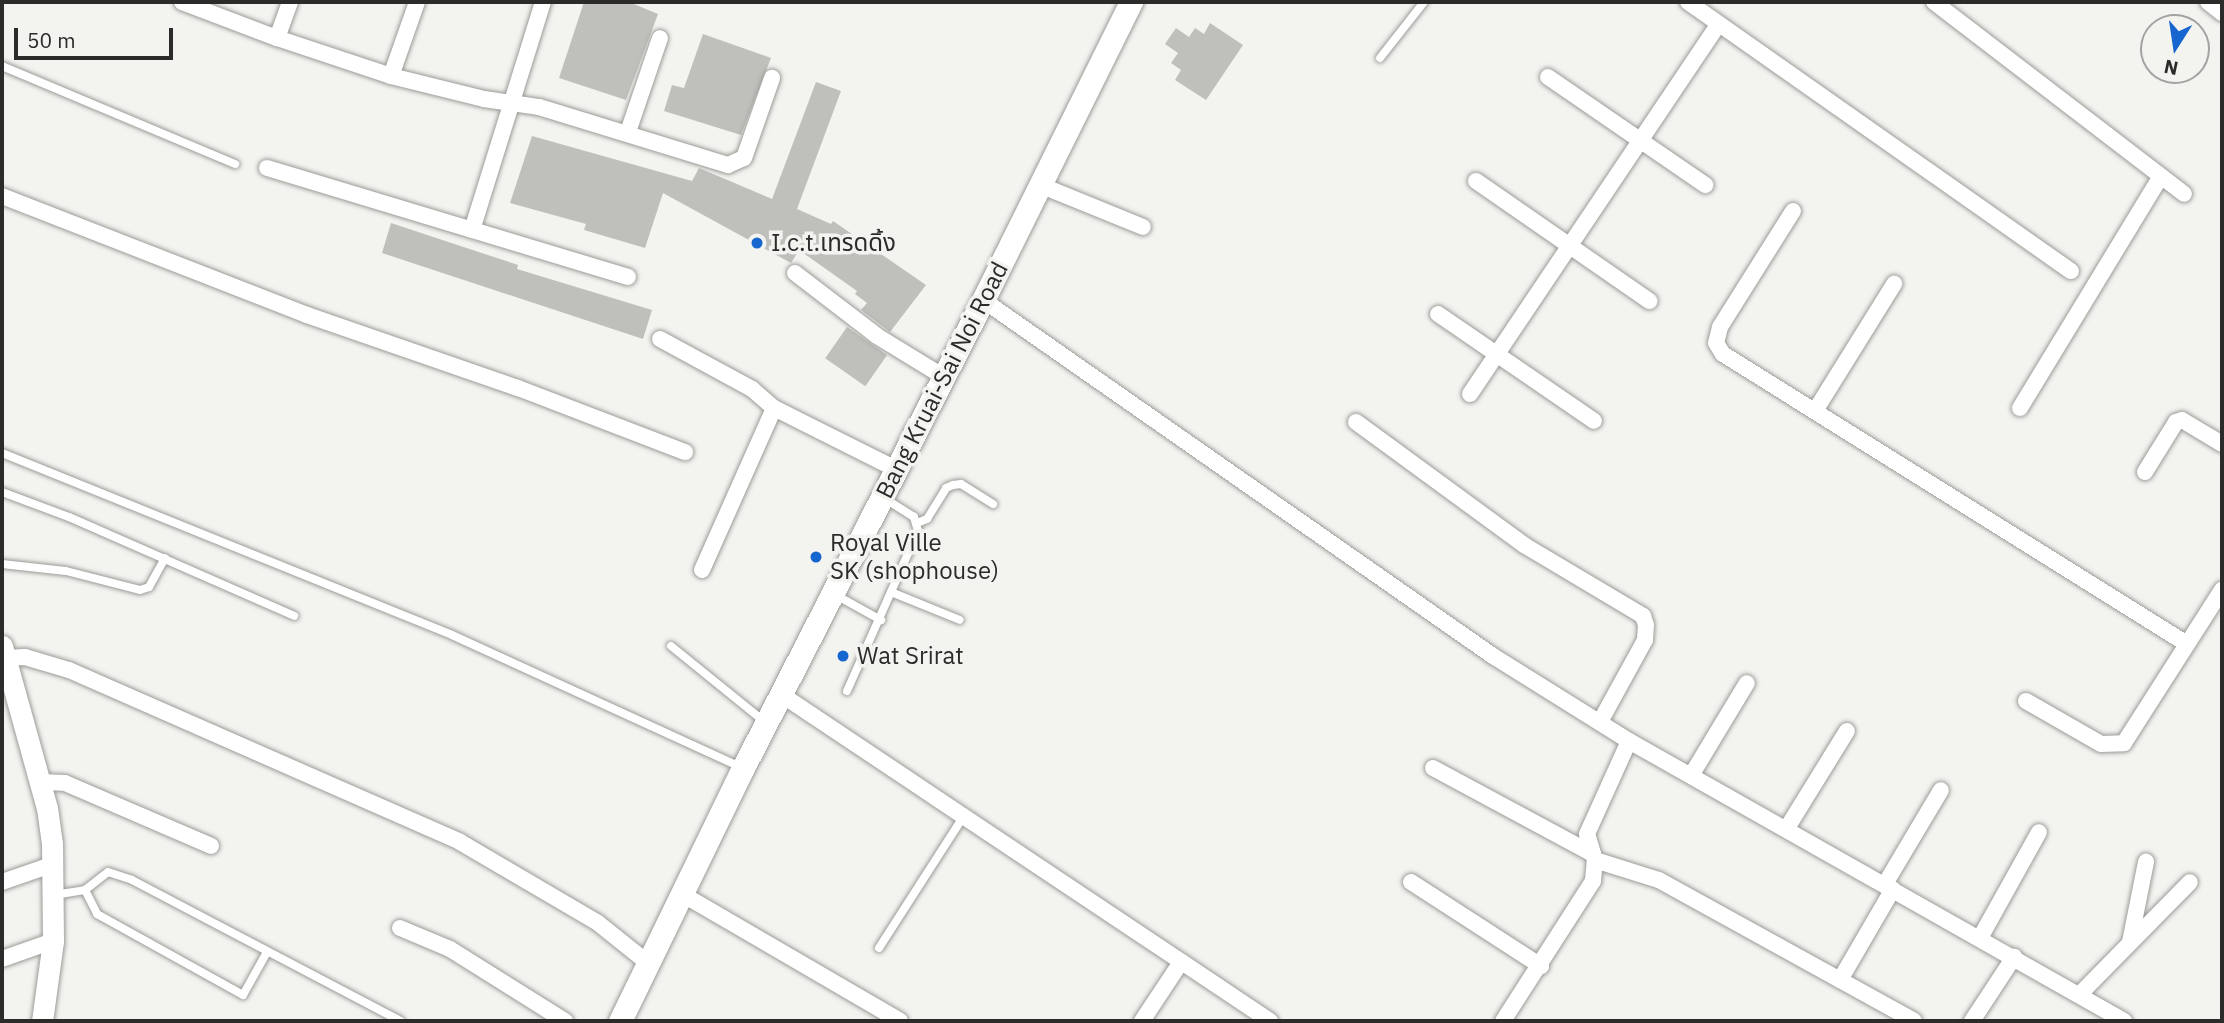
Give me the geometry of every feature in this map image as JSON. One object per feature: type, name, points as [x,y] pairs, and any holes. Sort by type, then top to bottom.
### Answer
[{"type":"main road","name":"Bang Kruai-Sai Noi Road","points":[[620,1021],[743,768],[944,377],[1131,2]]},
{"type":"street","points":[[182,2],[277,38],[391,76],[628,132],[728,165],[738,163],[744,158],[772,78]]},
{"type":"street","points":[[277,38],[290,2]]},
{"type":"street","points":[[391,76],[417,2]]},
{"type":"street","points":[[472,230],[543,2]]},
{"type":"street","points":[[1688,2],[2071,271]]},
{"type":"street","points":[[1934,2],[2184,194]]},
{"type":"street","points":[[2208,2],[2222,13]]},
{"type":"street","points":[[1470,394],[1718,25]]},
{"type":"street","points":[[628,132],[660,38]]},
{"type":"street","points":[[1548,77],[1705,185]]},
{"type":"street","points":[[267,168],[628,277]]},
{"type":"street","points":[[2020,408],[2161,176]]},
{"type":"street","points":[[1476,181],[1649,301]]},
{"type":"street","points":[[1040,185],[1143,226]]},
{"type":"street","points":[[2,196],[307,315],[517,388],[685,452]]},
{"type":"street","points":[[1793,211],[1720,327],[1716,342],[1723,354],[2188,644]]},
{"type":"street","points":[[795,273],[877,336],[944,377]]},
{"type":"street","points":[[1815,411],[1894,284]]},
{"type":"street","points":[[983,300],[1493,656],[1629,741],[1692,774],[2124,1021]]},
{"type":"street","points":[[1438,314],[1594,421]]},
{"type":"street","points":[[660,339],[752,389],[774,408],[896,469]]},
{"type":"street","points":[[702,570],[774,408]]},
{"type":"street","points":[[2145,472],[2175,422],[2182,420],[2222,444]]},
{"type":"street","points":[[1356,422],[1524,545],[1643,616],[1646,625],[1645,640],[1600,722]]},
{"type":"street","points":[[2026,701],[2101,744],[2124,743],[2222,590]]},
{"type":"street","points":[[42,1021],[52,941],[54,864],[47,808],[7,683],[4,652],[69,670],[460,842],[598,923],[648,963]]},
{"type":"street","points":[[1692,774],[1747,683]]},
{"type":"street","points":[[782,695],[1270,1021]]},
{"type":"street","points":[[1787,828],[1847,731]]},
{"type":"street","points":[[1503,1021],[1541,966],[1593,881],[1594,857],[1587,834],[1591,820],[1629,741]]},
{"type":"street","points":[[1433,768],[1594,857],[1659,880],[1914,1021]]},
{"type":"street","points":[[40,782],[65,783],[211,846]]},
{"type":"street","points":[[1840,980],[1941,790]]},
{"type":"street","points":[[1980,938],[2039,832]]},
{"type":"street","points":[[2130,942],[2146,862]]},
{"type":"street","points":[[2,882],[54,864]]},
{"type":"street","points":[[1411,882],[1541,966]]},
{"type":"street","points":[[2079,995],[2190,882]]},
{"type":"street","points":[[682,894],[900,1021]]},
{"type":"street","points":[[400,928],[450,949],[565,1021]]},
{"type":"street","points":[[2,960],[52,941]]},
{"type":"street","points":[[1972,1021],[2014,957]]},
{"type":"street","points":[[1142,1021],[1181,962]]},
{"type":"lane","points":[[1380,58],[1424,2]]},
{"type":"lane","points":[[2,66],[235,164]]},
{"type":"lane","points":[[2,453],[452,635],[743,768]]},
{"type":"lane","points":[[917,523],[927,519],[946,488],[953,485],[961,484],[993,504]]},
{"type":"lane","points":[[2,492],[165,558],[294,617]]},
{"type":"lane","points":[[847,691],[881,620],[918,531],[914,517],[882,497]]},
{"type":"lane","points":[[2,564],[66,571],[140,590],[149,587],[165,558]]},
{"type":"lane","points":[[891,592],[960,620]]},
{"type":"lane","points":[[833,593],[881,620]]},
{"type":"lane","points":[[671,646],[767,724]]},
{"type":"lane","points":[[879,948],[963,817]]},
{"type":"lane","points":[[53,895],[85,890],[108,872],[132,880],[400,1021]]},
{"type":"lane","points":[[85,890],[97,914],[243,995],[267,951]]},
{"type":"building","points":[[584,2],[629,2],[658,14],[626,100],[559,78]]},
{"type":"building","points":[[1210,23],[1243,45],[1206,100],[1175,80],[1181,70],[1171,63],[1178,53],[1165,44],[1176,28],[1189,37],[1195,28],[1204,34]]},
{"type":"building","points":[[703,34],[771,58],[741,135],[664,111],[672,85],[684,88]]},
{"type":"building","points":[[816,82],[841,91],[797,209],[831,224],[833,221],[926,285],[890,332],[861,310],[867,303],[855,294],[857,291],[799,250],[791,263],[663,193],[645,248],[584,230],[586,224],[510,203],[532,136],[692,181],[699,168],[772,199]]},
{"type":"building","points":[[391,223],[518,265],[517,269],[652,310],[643,339],[382,253]]},
{"type":"building","points":[[847,327],[887,355],[865,386],[825,358]]},
{"type":"place","name":"I.c.t.เทรดดิ้ง","points":[[757,243]]},
{"type":"place","name":"Royal Ville SK (shophouse)","points":[[816,557]]},
{"type":"place","name":"Wat Srirat","points":[[843,656]]}]
